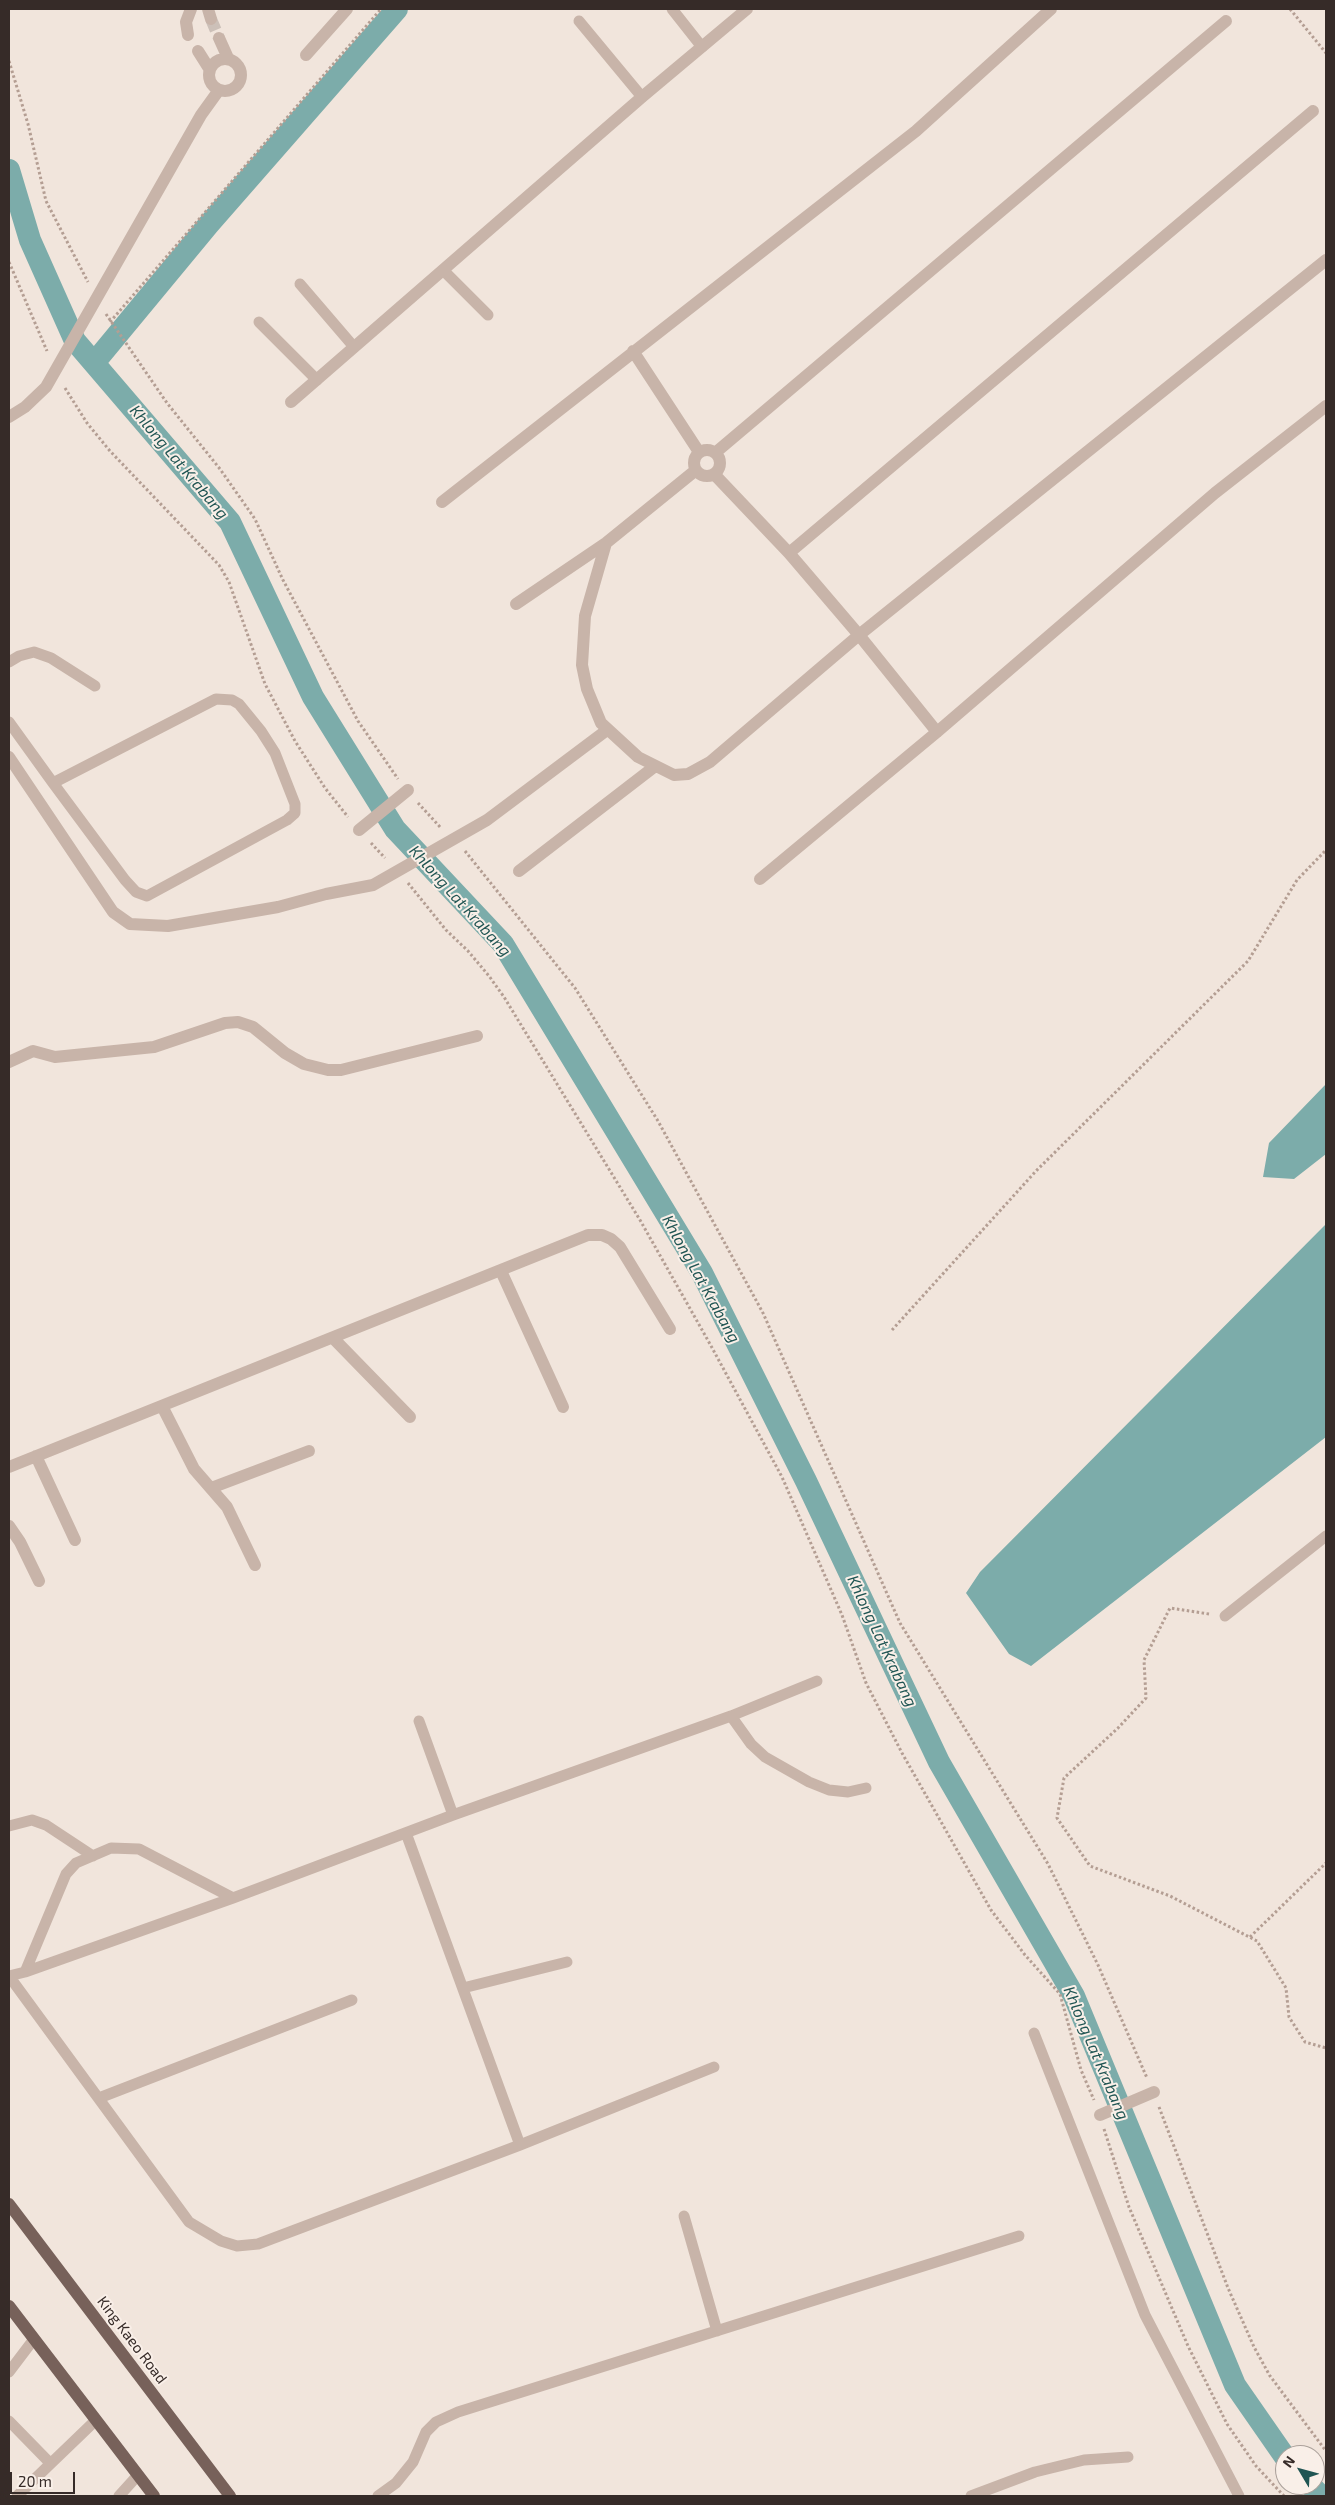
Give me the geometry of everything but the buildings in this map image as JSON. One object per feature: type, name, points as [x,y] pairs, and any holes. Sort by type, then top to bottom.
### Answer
[{"type":"main road","name":"King Kaeo Road","points":[[9,2204],[230,2496]]},
{"type":"main road","points":[[9,2306],[154,2496]]},
{"type":"street","points":[[188,35],[186,22],[190,9]]},
{"type":"street","points":[[306,55],[347,9]]},
{"type":"street","points":[[291,402],[642,97],[747,9]]},
{"type":"street","points":[[442,502],[916,131],[1051,9]]},
{"type":"street","points":[[715,453],[1226,21]]},
{"type":"street","points":[[219,38],[228,58]]},
{"type":"street","points":[[198,51],[210,70]]},
{"type":"street","points":[[228,58],[236,61],[241,68],[240,83],[234,89],[219,90],[212,85],[209,78],[210,70],[214,63],[221,59],[228,58]]},
{"type":"street","points":[[9,417],[25,407],[46,387],[201,115],[219,90]]},
{"type":"street","points":[[789,554],[1313,111]]},
{"type":"street","points":[[606,543],[585,616],[582,665],[586,689],[601,723],[638,757],[654,767],[680,775],[688,774],[710,762],[859,635],[1326,260]]},
{"type":"street","points":[[633,351],[699,452]]},
{"type":"street","points":[[760,879],[937,732],[1215,493],[1326,406]]},
{"type":"street","points":[[707,450],[715,453],[720,463],[714,474],[706,476],[696,470],[694,463],[699,452],[707,450]]},
{"type":"street","points":[[516,604],[606,543],[696,470]]},
{"type":"street","points":[[714,474],[789,554],[859,635],[937,732]]},
{"type":"street","points":[[9,757],[113,912],[130,924],[168,926],[278,907],[326,894],[373,885],[487,820],[607,730]]},
{"type":"street","points":[[519,871],[654,767]]},
{"type":"street","points":[[362,828],[406,792]]},
{"type":"street","points":[[9,1062],[33,1051],[55,1057],[154,1047],[225,1024],[238,1022],[253,1027],[285,1053],[304,1064],[328,1070],[341,1070],[476,1036]]},
{"type":"street","points":[[9,1467],[588,1235],[602,1235],[611,1239],[620,1247],[670,1329]]},
{"type":"street","points":[[501,1271],[563,1407]]},
{"type":"street","points":[[333,1338],[410,1417]]},
{"type":"street","points":[[162,1406],[194,1470],[212,1488],[232,1516],[255,1565]]},
{"type":"street","points":[[212,1488],[309,1451]]},
{"type":"street","points":[[36,1456],[75,1540]]},
{"type":"street","points":[[9,1526],[20,1542],[39,1581]]},
{"type":"street","points":[[1100,2116],[1154,2092]]},
{"type":"lane","points":[[672,9],[702,46]]},
{"type":"lane","points":[[579,21],[642,97]]},
{"type":"lane","points":[[443,270],[488,315]]},
{"type":"lane","points":[[300,284],[354,347]]},
{"type":"lane","points":[[259,322],[318,380]]},
{"type":"lane","points":[[9,662],[19,656],[34,652],[51,658],[95,686]]},
{"type":"lane","points":[[9,722],[53,783],[125,880],[136,892],[147,896],[287,820],[295,813],[296,804],[275,753],[245,710],[232,700],[216,699],[53,783]]},
{"type":"lane","points":[[1225,1616],[1326,1536]]},
{"type":"lane","points":[[714,2067],[520,2145],[258,2244],[237,2246],[221,2241],[189,2222],[9,1976],[233,1898],[453,1815],[731,1716],[817,1682]]},
{"type":"lane","points":[[731,1716],[751,1744],[765,1756],[809,1782],[829,1790],[848,1792],[866,1788]]},
{"type":"lane","points":[[420,1721],[453,1815]]},
{"type":"lane","points":[[9,1826],[32,1820],[46,1825],[93,1856]]},
{"type":"lane","points":[[406,1833],[520,2145]]},
{"type":"lane","points":[[25,1972],[66,1874],[76,1863],[111,1848],[139,1849],[233,1898]]},
{"type":"lane","points":[[463,1988],[567,1962]]},
{"type":"lane","points":[[99,2098],[352,2000]]},
{"type":"lane","points":[[1034,2033],[1145,2315],[1239,2496]]},
{"type":"lane","points":[[684,2216],[718,2331]]},
{"type":"lane","points":[[378,2496],[396,2483],[402,2476],[412,2462],[426,2432],[436,2422],[458,2412],[1019,2236]]},
{"type":"lane","points":[[9,2372],[34,2339]]},
{"type":"lane","points":[[17,2496],[96,2420]]},
{"type":"lane","points":[[9,2421],[50,2463]]},
{"type":"lane","points":[[971,2496],[1035,2472],[1084,2460],[1128,2457]]},
{"type":"lane","points":[[119,2496],[138,2476]]},
{"type":"path","points":[[110,322],[381,9]]},
{"type":"path","points":[[1290,9],[1326,53]]},
{"type":"path","points":[[9,60],[28,124],[46,201],[93,291]]},
{"type":"path","points":[[9,262],[50,357]]},
{"type":"path","points":[[102,306],[110,322],[167,403],[220,469],[256,519],[283,580],[358,721],[406,792],[443,830]]},
{"type":"path","points":[[62,382],[70,398],[110,451],[219,565],[229,582],[265,684],[295,741],[325,788],[362,828],[391,864]]},
{"type":"path","points":[[464,849],[575,988],[658,1121],[762,1314],[900,1623],[1048,1864],[1098,1965],[1154,2092],[1225,2280],[1254,2347],[1270,2376],[1326,2451]]},
{"type":"path","points":[[892,1330],[1036,1171],[1248,961],[1297,880],[1326,850]]},
{"type":"path","points":[[404,878],[446,930],[468,951],[504,997],[610,1170],[706,1335],[782,1477],[842,1615],[866,1683],[902,1753],[991,1910],[1025,1955],[1060,1994],[1081,2070],[1100,2116],[1129,2207],[1188,2346],[1227,2424],[1256,2466],[1284,2496]]},
{"type":"path","points":[[1225,1616],[1170,1608],[1144,1660],[1146,1698],[1118,1728],[1064,1778],[1057,1818],[1090,1866],[1170,1896],[1257,1941],[1286,1988],[1289,2017],[1305,2042],[1326,2048]]},
{"type":"path","points":[[1250,1937],[1326,1864]]},
{"type":"water","points":[[1326,1084],[1326,1154],[1294,1179],[1263,1177],[1269,1143]]},
{"type":"water","points":[[1326,1224],[1326,1437],[1031,1666],[1009,1654],[966,1593],[980,1572]]},
{"type":"waterway","points":[[94,363],[209,224],[397,9]]},
{"type":"waterway","name":"Khlong Lat Krabang","points":[[9,170],[30,240],[75,341],[230,522],[313,697],[395,829],[503,944],[702,1273],[806,1481],[939,1762],[1074,1996],[1235,2385],[1277,2445]]},
{"type":"tunnel","points":[[211,19],[219,38]]}]
